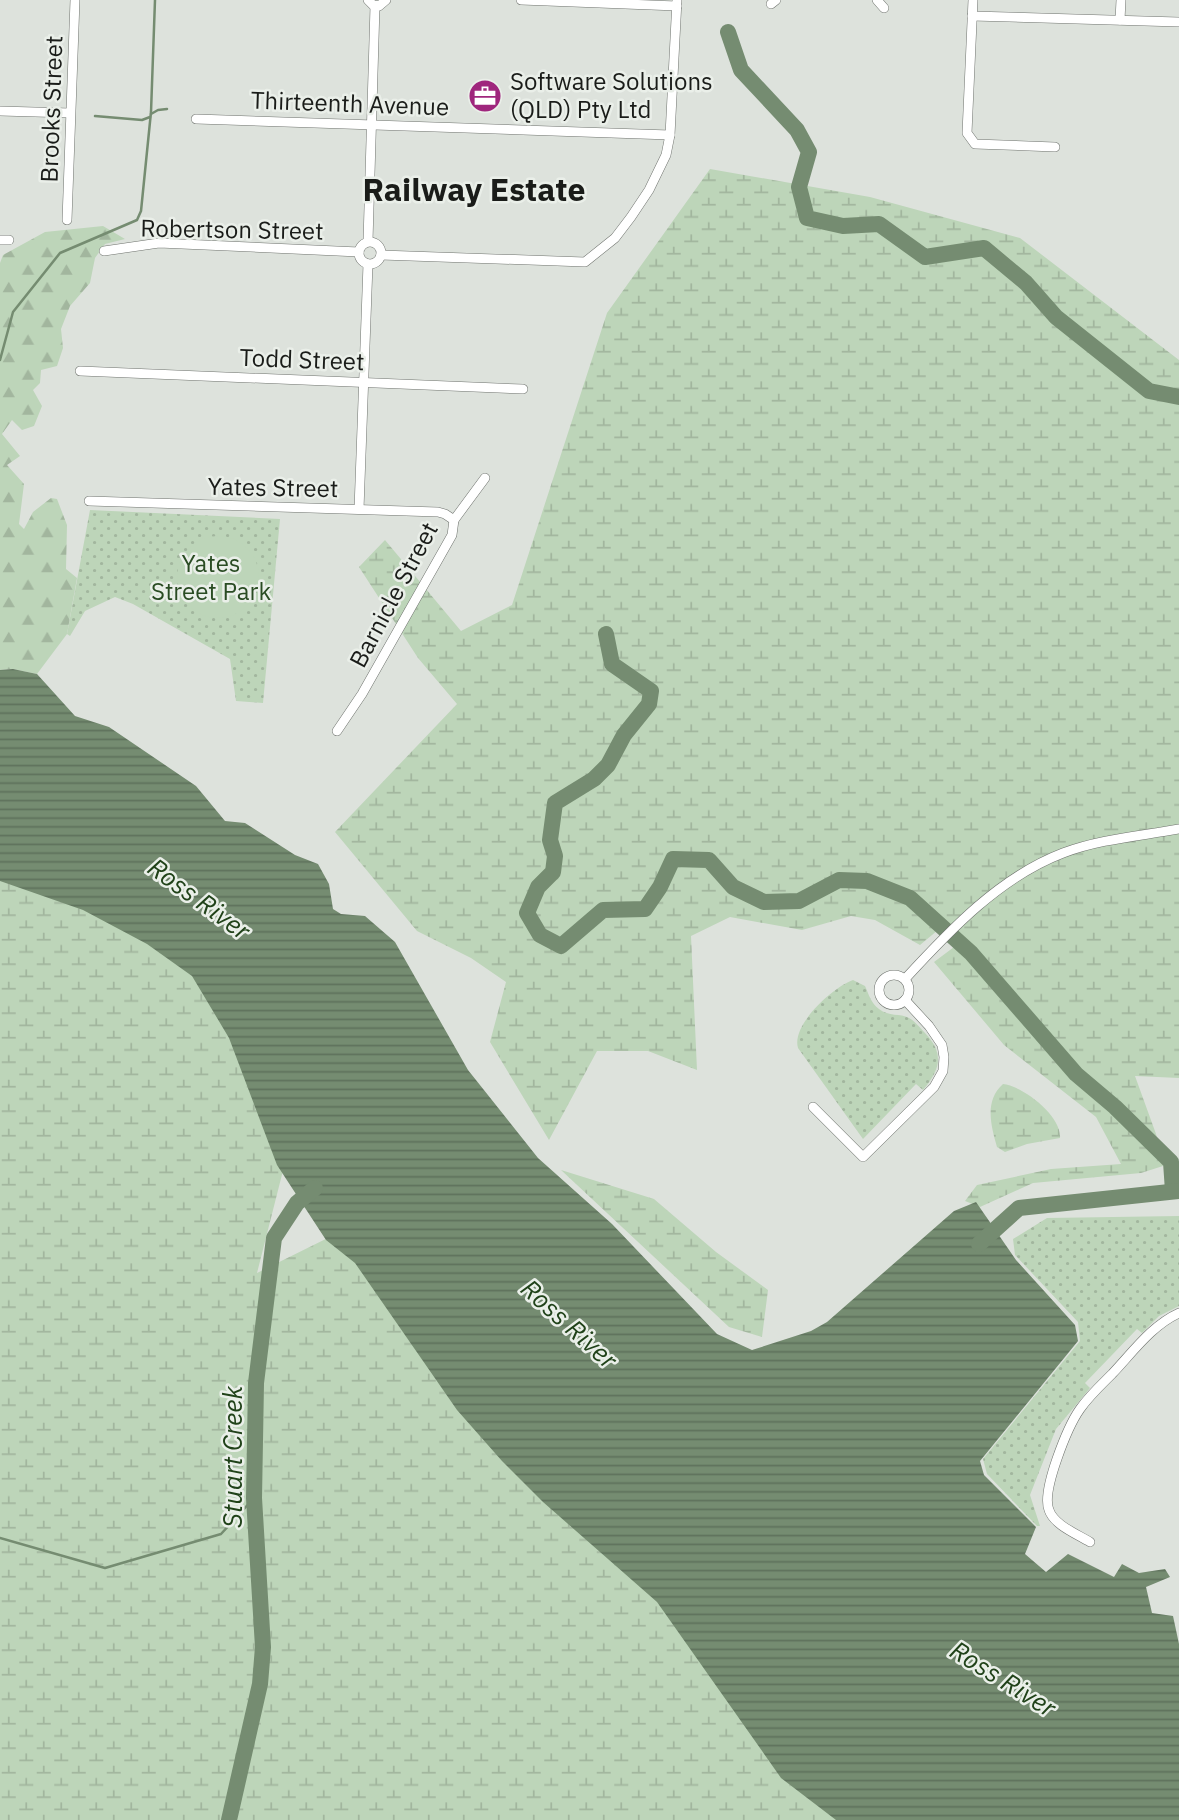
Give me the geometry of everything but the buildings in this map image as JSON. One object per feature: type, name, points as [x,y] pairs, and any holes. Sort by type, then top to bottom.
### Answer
[{"type":"street","name":"Brooks Street","points":[[67,220],[75,0]]},
{"type":"street","points":[[368,241],[372,3],[382,5],[386,0]]},
{"type":"street","points":[[381,255],[585,262],[615,238],[643,199],[663,163],[670,135],[677,3],[521,0]]},
{"type":"street","points":[[877,0],[884,8]]},
{"type":"street","points":[[973,0],[967,133],[975,144],[1055,146]]},
{"type":"street","points":[[1120,19],[1121,0]]},
{"type":"street","points":[[972,16],[1179,22]]},
{"type":"street","points":[[0,111],[70,113]]},
{"type":"street","name":"Thirteenth Avenue","points":[[197,119],[670,135]]},
{"type":"street","points":[[368,241],[362,245],[359,252],[362,260],[368,264],[375,263],[381,255]]},
{"type":"street","points":[[368,241],[378,244],[381,255]]},
{"type":"street","name":"Robertson Street","points":[[104,251],[159,243],[359,252]]},
{"type":"street","points":[[359,509],[368,264]]},
{"type":"street","name":"Todd Street","points":[[80,371],[523,389]]},
{"type":"street","name":"Barnicle Street","points":[[337,732],[362,694],[452,535],[454,520],[485,478]]},
{"type":"street","name":"Yates Street","points":[[89,501],[438,512],[454,520]]},
{"type":"street","points":[[905,979],[992,894],[1018,875],[1063,853],[1089,845],[1179,829]]},
{"type":"street","points":[[896,974],[905,979],[909,988],[905,1000],[899,1004],[889,1004],[881,998],[878,988],[886,976],[896,974]]},
{"type":"street","points":[[813,1107],[863,1157],[940,1080],[944,1057],[942,1045],[905,1000]]},
{"type":"street","points":[[1090,1542],[1052,1516],[1047,1500],[1056,1465],[1080,1409],[1154,1330],[1179,1313]]},
{"type":"green space","points":[[710,169],[870,197],[1020,238],[1179,360],[1179,1078],[1135,1076],[1156,1134],[1163,1166],[1141,1173],[1033,1183],[980,1207],[965,1201],[977,1185],[1051,1169],[1121,1164],[1096,1117],[1004,1045],[934,962],[954,947],[938,930],[920,945],[875,920],[851,916],[802,930],[730,917],[691,936],[697,1070],[648,1051],[597,1051],[549,1140],[490,1042],[506,982],[471,958],[417,931],[335,832],[457,704],[418,658],[359,567],[385,540],[461,631],[512,605],[607,313]]},
{"type":"green space","points":[[103,226],[125,239],[105,244],[95,258],[90,283],[70,306],[61,329],[63,348],[57,366],[41,370],[40,383],[33,390],[42,406],[34,426],[22,430],[12,420],[2,434],[20,456],[7,465],[24,484],[19,524],[24,529],[33,512],[51,498],[57,499],[67,525],[66,569],[77,578],[67,634],[37,674],[13,669],[0,670],[0,263],[3,255],[45,232]]},
{"type":"green space","name":"Yates Street Park","points":[[90,510],[280,519],[263,703],[236,701],[230,659],[133,604],[115,597],[85,611],[70,636],[67,634]]},
{"type":"green space","points":[[210,536],[226,536],[241,543],[252,554],[259,569],[256,593],[247,606],[226,618],[210,618],[195,611],[184,600],[177,585],[177,569],[184,554],[195,543]]},
{"type":"green space","points":[[0,880],[149,927],[255,1039],[289,1147],[257,1273],[354,1225],[900,1820],[0,1820]]},
{"type":"green space","points":[[853,980],[865,986],[879,1009],[914,1021],[936,1048],[938,1055],[933,1076],[923,1090],[916,1084],[863,1139],[798,1048],[801,1029],[815,1008],[835,990]]},
{"type":"green space","points":[[1003,1084],[1021,1090],[1040,1104],[1055,1121],[1060,1138],[1027,1144],[1005,1152],[997,1147],[991,1122],[991,1106]]},
{"type":"green space","points":[[561,1170],[654,1199],[716,1252],[768,1290],[762,1337],[729,1327]]},
{"type":"green space","points":[[1179,1216],[1179,1306],[1159,1316],[1142,1333],[1137,1329],[1085,1383],[1090,1388],[1056,1429],[1030,1495],[1040,1526],[1037,1526],[987,1474],[983,1459],[1080,1341],[1078,1322],[1015,1255],[1013,1239],[1047,1218]]},
{"type":"water","name":"Ross River","points":[[13,669],[37,674],[75,716],[109,727],[196,786],[225,821],[245,823],[295,855],[318,864],[329,884],[333,909],[341,914],[365,916],[395,942],[468,1070],[538,1158],[612,1224],[717,1334],[752,1350],[811,1331],[827,1322],[954,1211],[976,1202],[1016,1260],[1075,1325],[1078,1341],[980,1461],[984,1475],[1036,1527],[1025,1554],[1046,1572],[1068,1554],[1114,1577],[1122,1564],[1139,1573],[1165,1569],[1170,1577],[1146,1587],[1152,1613],[1173,1616],[1179,1644],[1179,1820],[836,1820],[781,1778],[657,1602],[543,1502],[502,1461],[457,1410],[355,1263],[326,1240],[277,1165],[229,1038],[192,976],[147,944],[83,910],[0,881],[0,670]]},
{"type":"waterway","points":[[0,360],[13,312],[60,253],[137,220],[141,211],[151,112],[155,0]]},
{"type":"waterway","points":[[728,32],[741,70],[797,130],[809,152],[799,187],[807,218],[843,226],[879,224],[925,257],[984,248],[1026,283],[1056,317],[1149,391],[1179,397]]},
{"type":"waterway","points":[[151,114],[167,109]]},
{"type":"waterway","points":[[95,116],[142,120],[150,117]]},
{"type":"waterway","points":[[606,634],[612,664],[651,691],[649,704],[624,735],[608,765],[594,779],[555,803],[550,840],[555,856],[553,872],[538,887],[527,913],[540,935],[561,946],[603,910],[645,909],[660,887],[673,859],[709,860],[733,887],[764,902],[799,901],[839,880],[867,881],[910,898],[971,953],[1076,1074],[1115,1107],[1171,1162],[1173,1191]]},
{"type":"waterway","name":"Stuart Creek","points":[[229,1820],[260,1684],[263,1647],[254,1498],[256,1383],[274,1238],[297,1203],[315,1188]]},
{"type":"waterway","points":[[979,1244],[1019,1208],[1179,1191]]},
{"type":"waterway","points":[[0,1538],[105,1568],[221,1534],[254,1498]]},
{"type":"place","name":"Software Solutions (QLD) Pty Ltd","points":[[485,96]]},
{"type":"district","name":"Railway Estate","points":[[474,190]]}]
